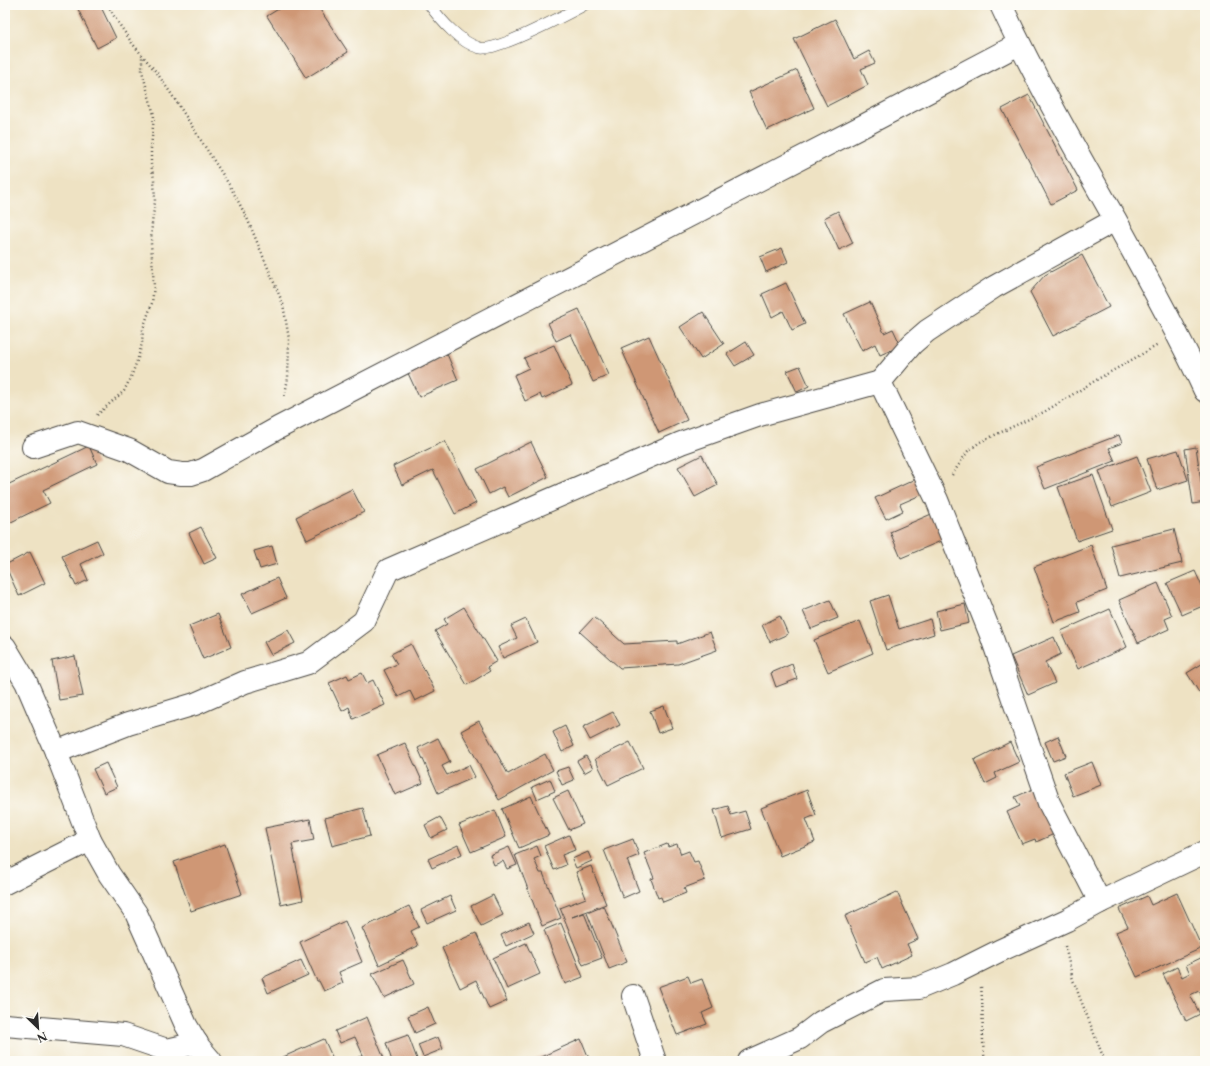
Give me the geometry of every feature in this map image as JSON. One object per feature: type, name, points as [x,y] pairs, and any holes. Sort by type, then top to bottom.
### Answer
[{"type":"street","points":[[1001,5],[1019,44],[1153,287],[1188,354],[1205,391]]},
{"type":"street","points":[[33,447],[78,432],[129,450],[168,472],[191,474],[203,470],[278,428],[1019,44]]},
{"type":"street","points":[[56,752],[128,724],[195,704],[245,682],[308,663],[364,621],[388,570],[420,555],[681,443],[760,415],[880,382],[912,344],[927,331],[994,287],[1115,220]]},
{"type":"street","points":[[880,382],[937,500],[992,635],[1049,803],[1100,902]]},
{"type":"street","points":[[5,647],[26,682],[56,752],[90,840],[109,874],[136,913],[186,1025],[197,1043],[211,1061]]},
{"type":"street","points":[[5,883],[90,840]]},
{"type":"street","points":[[749,1061],[774,1056],[821,1022],[884,990],[919,988],[953,974],[1205,852]]},
{"type":"street","points":[[634,996],[654,1061]]},
{"type":"street","points":[[5,1025],[123,1035],[167,1050],[197,1043]]},
{"type":"lane","points":[[430,5],[434,12],[461,39],[481,49],[514,39],[584,5]]},
{"type":"path","points":[[108,5],[115,18],[157,73],[176,101],[230,186],[247,218],[283,304],[289,339],[288,378],[278,428]]},
{"type":"path","points":[[78,432],[124,391],[131,378],[138,358],[142,343],[143,329],[152,303],[154,286],[151,243],[155,202],[151,149],[154,115],[142,71],[142,55]]},
{"type":"path","points":[[937,500],[968,451],[980,442],[1044,412],[1177,334]]},
{"type":"path","points":[[1067,920],[1065,947],[1073,980],[1104,1059]]},
{"type":"path","points":[[981,987],[985,1061]]},
{"type":"building","points":[[76,5],[100,5],[116,38],[97,48]]},
{"type":"building","points":[[285,5],[317,5],[348,52],[306,78],[267,16]]},
{"type":"building","points":[[835,19],[854,59],[869,51],[875,63],[861,69],[868,85],[827,106],[794,39]]},
{"type":"building","points":[[797,70],[814,108],[767,130],[749,92]]},
{"type":"building","points":[[1029,95],[1078,190],[1051,204],[1002,109]]},
{"type":"building","points":[[838,211],[853,243],[839,250],[824,218]]},
{"type":"building","points":[[782,248],[788,262],[766,272],[760,257]]},
{"type":"building","points":[[1082,255],[1109,307],[1053,336],[1030,292],[1045,275]]},
{"type":"building","points":[[786,283],[805,324],[792,330],[783,311],[772,317],[762,294]]},
{"type":"building","points":[[870,302],[884,333],[893,329],[901,346],[880,355],[875,344],[862,351],[844,314]]},
{"type":"building","points":[[579,309],[609,375],[593,382],[571,334],[556,341],[548,323]]},
{"type":"building","points":[[703,312],[724,344],[701,359],[680,327]]},
{"type":"building","points":[[649,336],[687,420],[659,433],[621,348]]},
{"type":"building","points":[[746,342],[754,355],[735,366],[727,354]]},
{"type":"building","points":[[554,345],[572,385],[542,399],[540,394],[525,401],[514,375],[529,368],[524,358]]},
{"type":"building","points":[[447,354],[458,380],[419,397],[407,371]]},
{"type":"building","points":[[800,366],[809,386],[797,392],[787,371]]},
{"type":"building","points":[[1119,435],[1122,443],[1109,448],[1115,461],[1045,489],[1036,467]]},
{"type":"building","points":[[445,441],[476,503],[455,514],[433,470],[402,485],[393,466]]},
{"type":"building","points":[[531,442],[548,477],[508,497],[503,487],[489,494],[477,469]]},
{"type":"building","points":[[89,446],[97,464],[43,490],[50,503],[9,523],[5,515],[5,486]]},
{"type":"building","points":[[1196,447],[1202,488],[1205,488],[1205,502],[1193,504],[1185,449]]},
{"type":"building","points":[[1178,450],[1188,480],[1157,490],[1147,459]]},
{"type":"building","points":[[702,455],[718,485],[695,497],[678,467]]},
{"type":"building","points":[[1137,456],[1151,492],[1112,507],[1099,471]]},
{"type":"building","points":[[1093,475],[1112,529],[1077,541],[1058,487]]},
{"type":"building","points":[[916,479],[923,494],[900,504],[903,511],[886,519],[875,498]]},
{"type":"building","points":[[352,489],[364,512],[307,540],[296,517]]},
{"type":"building","points":[[936,512],[948,538],[901,558],[890,532]]},
{"type":"building","points":[[201,527],[217,558],[204,564],[189,533]]},
{"type":"building","points":[[1174,529],[1182,563],[1120,578],[1111,545]]},
{"type":"building","points":[[97,540],[103,553],[81,564],[88,580],[76,586],[62,556]]},
{"type":"building","points":[[1091,545],[1107,590],[1077,602],[1080,612],[1054,622],[1034,567]]},
{"type":"building","points":[[272,546],[277,564],[260,569],[254,551]]},
{"type":"building","points":[[30,552],[45,583],[19,596],[5,565]]},
{"type":"building","points":[[1195,571],[1205,593],[1205,605],[1182,615],[1167,583]]},
{"type":"building","points":[[277,578],[286,598],[252,613],[242,594]]},
{"type":"building","points":[[1158,583],[1172,616],[1165,619],[1169,629],[1138,643],[1119,600]]},
{"type":"building","points":[[888,595],[899,629],[930,619],[934,634],[886,650],[870,601]]},
{"type":"building","points":[[830,600],[838,618],[811,629],[803,611]]},
{"type":"building","points":[[965,604],[969,623],[940,630],[936,611]]},
{"type":"building","points":[[464,607],[497,661],[487,667],[490,671],[467,685],[435,631],[447,624],[444,619]]},
{"type":"building","points":[[1110,609],[1127,647],[1078,669],[1061,631]]},
{"type":"building","points":[[218,614],[231,647],[203,659],[189,626]]},
{"type":"building","points":[[780,616],[788,634],[770,642],[762,625]]},
{"type":"building","points":[[594,617],[624,644],[677,641],[677,644],[710,632],[717,650],[678,664],[620,668],[580,632]]},
{"type":"building","points":[[526,619],[537,642],[503,658],[498,647],[517,638],[511,626]]},
{"type":"building","points":[[860,621],[873,653],[828,672],[814,640]]},
{"type":"building","points":[[288,630],[295,643],[271,655],[264,642]]},
{"type":"building","points":[[1054,637],[1061,654],[1045,662],[1055,683],[1028,695],[1011,656]]},
{"type":"building","points":[[411,644],[435,691],[415,701],[410,691],[398,697],[384,670],[397,664],[391,654]]},
{"type":"building","points":[[75,656],[83,696],[59,700],[52,661]]},
{"type":"building","points":[[1205,662],[1205,690],[1200,694],[1187,673]]},
{"type":"building","points":[[792,664],[797,679],[776,687],[771,673]]},
{"type":"building","points":[[362,673],[367,683],[373,680],[385,705],[353,719],[349,707],[342,711],[329,683],[347,675],[349,679]]},
{"type":"building","points":[[664,706],[672,728],[658,733],[650,711]]},
{"type":"building","points":[[613,712],[620,725],[590,740],[583,727]]},
{"type":"building","points":[[479,721],[508,774],[545,754],[553,770],[499,800],[461,731]]},
{"type":"building","points":[[565,726],[574,746],[562,752],[553,732]]},
{"type":"building","points":[[1058,736],[1066,756],[1053,761],[1045,742]]},
{"type":"building","points":[[438,738],[450,762],[442,766],[447,775],[469,765],[475,777],[438,793],[418,748]]},
{"type":"building","points":[[630,742],[643,768],[608,785],[595,759]]},
{"type":"building","points":[[1010,742],[1019,762],[995,773],[997,778],[985,784],[974,760]]},
{"type":"building","points":[[405,743],[423,783],[395,795],[377,755]]},
{"type":"building","points":[[586,756],[593,768],[584,773],[577,761]]},
{"type":"building","points":[[1092,762],[1101,785],[1073,796],[1064,773]]},
{"type":"building","points":[[106,763],[117,787],[104,793],[93,769]]},
{"type":"building","points":[[568,767],[574,780],[562,785],[556,771]]},
{"type":"building","points":[[550,779],[555,791],[537,799],[532,787]]},
{"type":"building","points":[[1040,786],[1061,831],[1036,842],[1035,839],[1022,844],[1007,812],[1020,806],[1015,797]]},
{"type":"building","points":[[807,790],[816,815],[806,819],[815,842],[780,856],[761,808]]},
{"type":"building","points":[[568,791],[583,824],[569,830],[553,798]]},
{"type":"building","points":[[531,796],[549,835],[519,848],[502,809]]},
{"type":"building","points":[[728,806],[731,815],[745,811],[751,829],[722,838],[714,810]]},
{"type":"building","points":[[363,808],[370,836],[332,846],[325,818]]},
{"type":"building","points":[[495,810],[506,837],[471,852],[459,825]]},
{"type":"building","points":[[440,817],[447,830],[431,838],[425,825]]},
{"type":"building","points":[[310,819],[314,840],[292,844],[303,900],[281,905],[265,828]]},
{"type":"building","points":[[569,835],[575,850],[562,855],[566,865],[554,870],[544,846]]},
{"type":"building","points":[[633,839],[639,855],[627,860],[639,891],[623,898],[604,850]]},
{"type":"building","points":[[225,844],[242,894],[191,911],[174,862]]},
{"type":"building","points":[[667,844],[668,847],[677,844],[681,854],[689,851],[694,862],[698,861],[705,880],[684,888],[686,893],[663,902],[661,897],[658,898],[651,879],[654,878],[644,853]]},
{"type":"building","points":[[458,845],[462,854],[432,868],[428,859]]},
{"type":"building","points":[[537,846],[541,856],[534,859],[540,873],[543,873],[561,918],[542,926],[515,855]]},
{"type":"building","points":[[509,847],[517,865],[507,869],[503,861],[494,865],[490,855]]},
{"type":"building","points":[[588,852],[592,861],[576,868],[572,859]]},
{"type":"building","points":[[591,866],[606,904],[572,917],[584,913],[602,958],[583,965],[560,908],[586,898],[576,872]]},
{"type":"building","points":[[897,892],[918,939],[907,944],[912,955],[882,969],[877,957],[865,962],[845,916]]},
{"type":"building","points":[[1177,893],[1202,948],[1137,977],[1116,932],[1128,927],[1119,909],[1147,896],[1151,905]]},
{"type":"building","points":[[493,895],[503,915],[481,926],[471,906]]},
{"type":"building","points":[[450,896],[456,910],[427,923],[421,910]]},
{"type":"building","points":[[409,906],[419,927],[411,931],[418,946],[379,965],[362,928]]},
{"type":"building","points":[[604,906],[627,962],[609,969],[587,913]]},
{"type":"building","points":[[345,921],[362,962],[339,972],[343,983],[324,991],[319,981],[317,981],[300,942]]},
{"type":"building","points":[[529,922],[534,933],[506,946],[501,935]]},
{"type":"building","points":[[561,923],[583,977],[565,984],[544,930]]},
{"type":"building","points":[[476,933],[507,1001],[489,1009],[476,980],[460,988],[442,948]]},
{"type":"building","points":[[526,943],[540,974],[507,989],[493,958]]},
{"type":"building","points":[[1205,956],[1205,1002],[1199,991],[1190,995],[1200,1014],[1186,1021],[1163,974],[1177,967],[1182,977],[1190,973],[1186,965]]},
{"type":"building","points":[[301,960],[308,975],[268,993],[262,978]]},
{"type":"building","points":[[403,960],[414,984],[384,998],[372,974]]},
{"type":"building","points":[[688,976],[691,983],[702,979],[713,1008],[702,1013],[707,1024],[677,1035],[658,987]]},
{"type":"building","points":[[428,1007],[435,1024],[415,1033],[408,1016]]},
{"type":"building","points":[[367,1017],[385,1061],[350,1061],[363,1055],[355,1037],[340,1043],[335,1031]]},
{"type":"building","points":[[408,1035],[417,1059],[411,1061],[392,1061],[386,1043]]},
{"type":"building","points":[[438,1037],[443,1049],[423,1057],[418,1045]]},
{"type":"building","points":[[324,1039],[334,1061],[274,1061]]},
{"type":"building","points":[[581,1039],[590,1061],[534,1060]]}]
